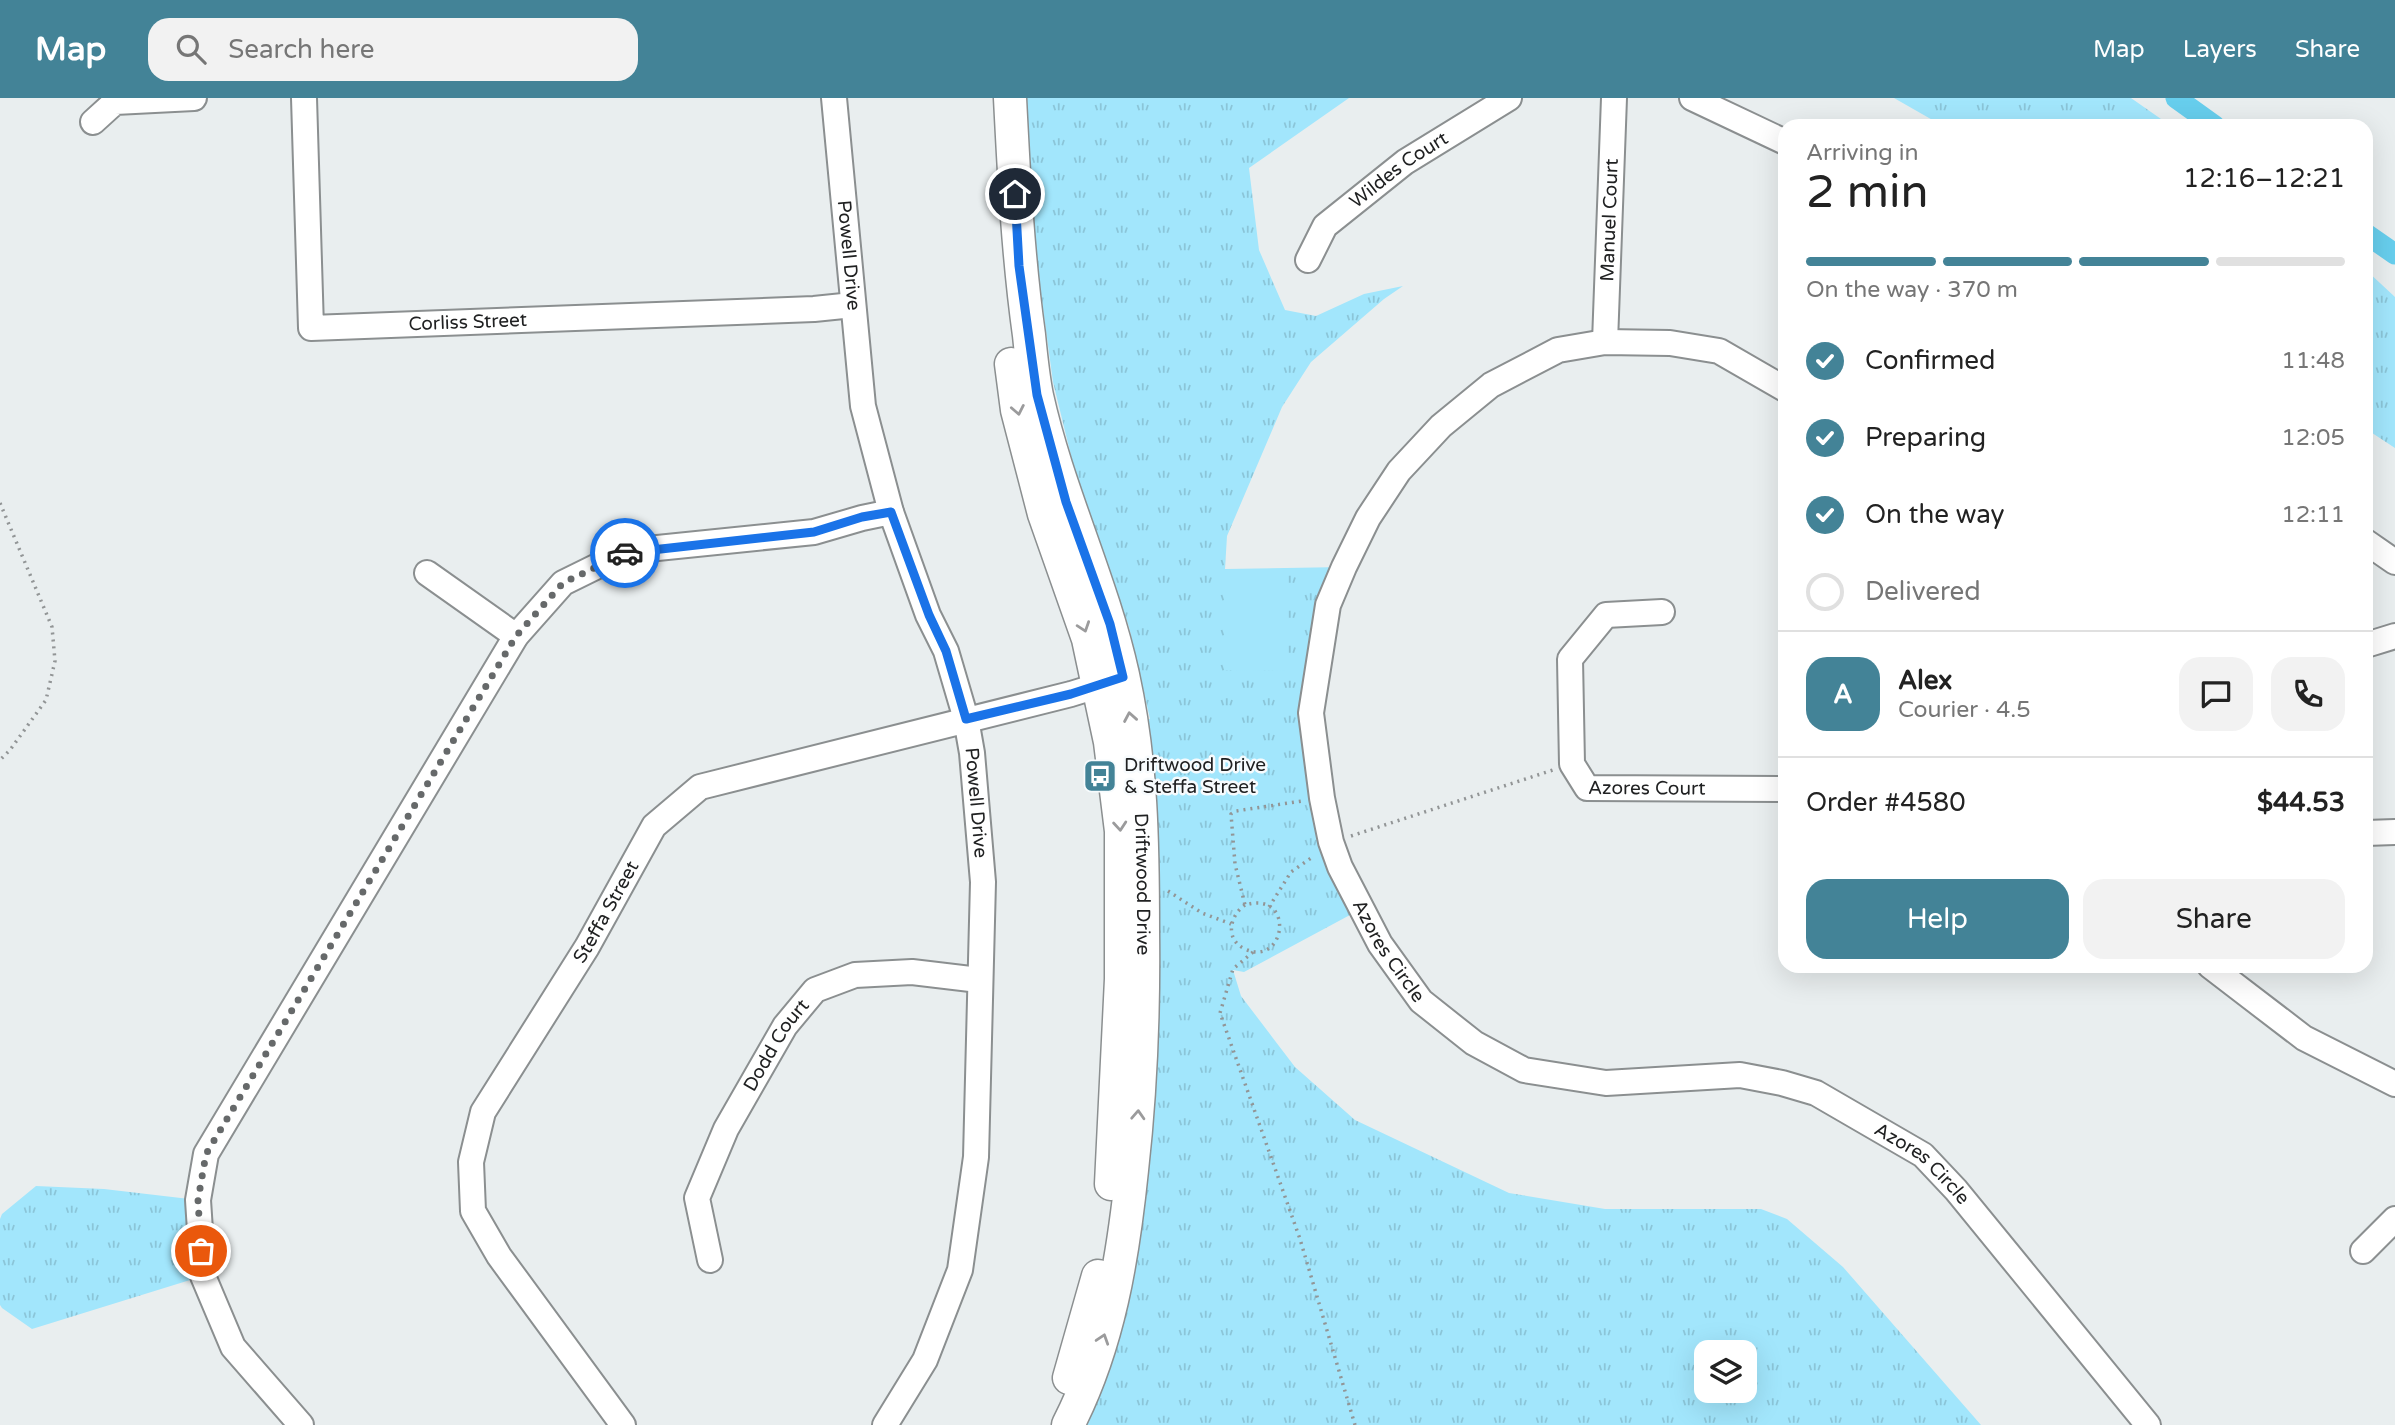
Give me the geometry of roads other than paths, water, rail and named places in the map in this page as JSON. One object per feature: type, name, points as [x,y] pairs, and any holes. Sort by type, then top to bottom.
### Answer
[{"type":"street","points":[[93,122],[115,102],[194,98]]},
{"type":"street","name":"Corliss Street","points":[[304,98],[311,328],[814,309],[853,305]]},
{"type":"street","name":"Powell Drive","points":[[834,98],[863,406],[891,512],[929,615],[946,651],[966,719],[972,753],[983,882],[976,1157],[960,1270],[925,1360],[885,1425]]},
{"type":"street","name":"Driftwood Drive","points":[[990,98],[1000,276],[1017,410],[1044,514],[1088,639],[1110,682],[1137,755],[1143,827],[1144,1004],[1137,1124],[1125,1243],[1105,1335],[1079,1404],[1068,1425]]},
{"type":"street","name":"Driftwood Drive","points":[[1010,98],[1019,266],[1037,395],[1066,502],[1110,624],[1110,743],[1121,831],[1121,979],[1109,1238],[1064,1395],[1048,1425]]},
{"type":"street","name":"Wildes Court","points":[[1308,260],[1325,226],[1405,162],[1509,98]]},
{"type":"street","name":"Manuel Court","points":[[1605,342],[1614,98]]},
{"type":"street","points":[[1692,98],[1778,139]]},
{"type":"street","name":"Azores Circle","points":[[1778,385],[1719,351],[1670,343],[1605,342],[1558,350],[1491,385],[1441,426],[1399,471],[1368,518],[1328,606],[1311,713],[1331,842],[1340,867],[1380,944],[1421,1001],[1474,1043],[1524,1070],[1606,1083],[1740,1075],[1782,1083],[1816,1093],[1923,1155],[1956,1190],[2148,1425]]},
{"type":"street","points":[[301,1425],[233,1347],[203,1276],[198,1200],[206,1154],[516,636],[563,583],[628,551],[814,532],[862,517],[891,512]]},
{"type":"street","points":[[2373,547],[2395,562]]},
{"type":"street","points":[[427,573],[516,636]]},
{"type":"street","name":"Azores Court","points":[[1662,612],[1606,615],[1570,659],[1572,764],[1587,788],[1778,789]]},
{"type":"street","points":[[2373,643],[2395,636]]},
{"type":"street","name":"Steffa Street","points":[[623,1425],[499,1256],[473,1211],[471,1162],[483,1112],[587,947],[654,826],[700,788],[1110,682]]},
{"type":"street","points":[[2373,832],[2395,832]]},
{"type":"street","name":"Dodd Court","points":[[710,1260],[696,1198],[733,1117],[785,1026],[815,990],[855,975],[866,974],[912,972],[979,980]]},
{"type":"street","points":[[2219,973],[2304,1038],[2395,1084]]},
{"type":"street","points":[[2363,1251],[2395,1219]]},
{"type":"waterway","points":[[2176,98],[2205,119]]},
{"type":"waterway","points":[[2373,239],[2395,254]]},
{"type":"place","name":"Driftwood Drive & Steffa Street","points":[[1100,776]]}]
